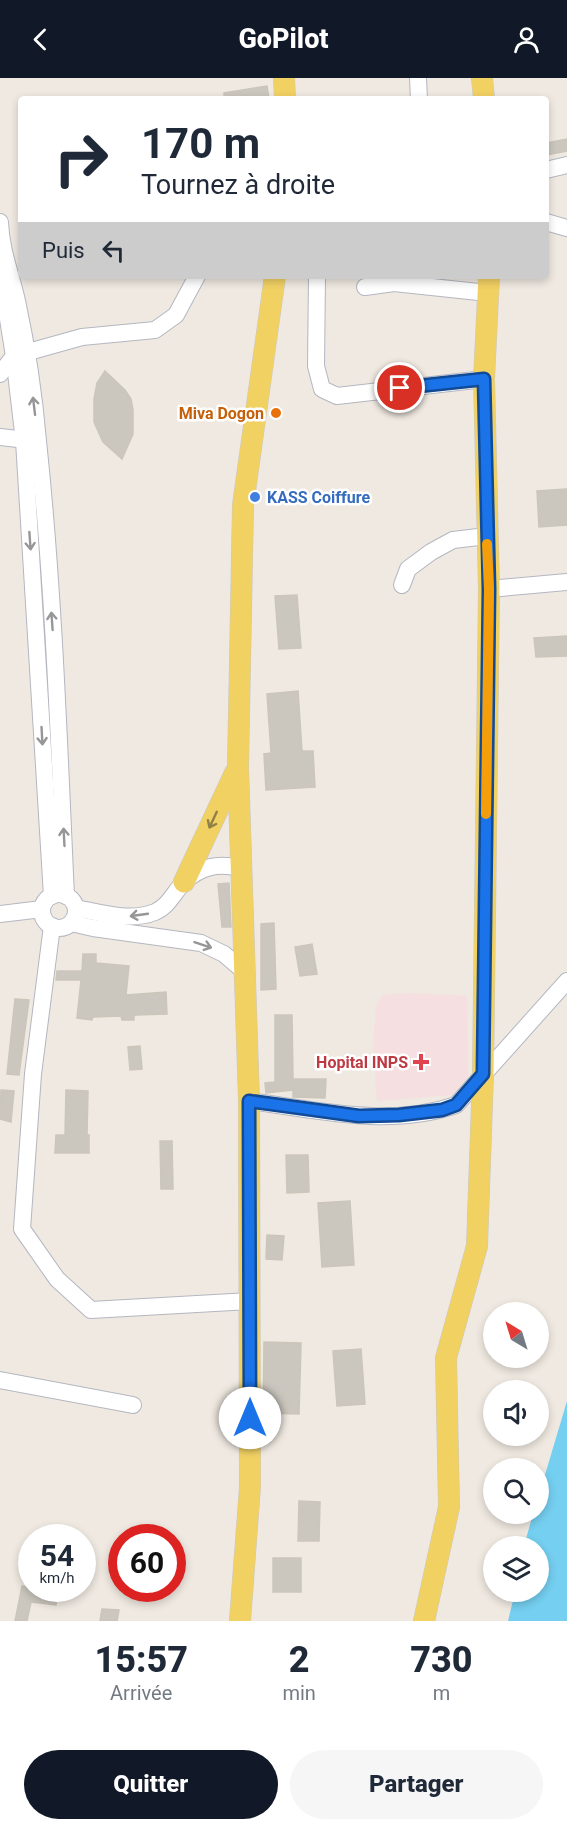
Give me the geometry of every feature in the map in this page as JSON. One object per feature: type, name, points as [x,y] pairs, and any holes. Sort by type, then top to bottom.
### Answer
[{"type":"main road","points":[[284,78],[285,96]]},
{"type":"main road","points":[[482,78],[484,96]]},
{"type":"main road","points":[[240,1621],[250,1487],[249,1101],[238,767],[243,505],[275,279]]},
{"type":"main road","points":[[424,1621],[449,1507],[446,1358],[477,1246],[483,1074],[489,589],[484,379],[488,284]]},
{"type":"main road","points":[[184,882],[238,767]]},
{"type":"street","points":[[418,78],[418,96]]},
{"type":"street","points":[[549,169],[567,165]]},
{"type":"street","points":[[0,222],[5,261],[13,280],[31,441],[36,511],[55,663],[53,782]]},
{"type":"street","points":[[549,223],[567,228]]},
{"type":"street","points":[[0,374],[21,354],[82,337],[155,330],[176,315],[194,279]]},
{"type":"street","points":[[317,279],[316,366],[322,389],[337,396],[484,379]]},
{"type":"street","points":[[365,288],[394,282],[488,284]]},
{"type":"street","points":[[0,437],[31,441]]},
{"type":"street","points":[[36,511],[38,665],[53,782],[62,906]]},
{"type":"street","points":[[402,585],[408,569],[431,552],[453,540],[487,536]]},
{"type":"street","points":[[489,589],[567,582]]},
{"type":"street","points":[[38,665],[55,663]]},
{"type":"street","points":[[0,914],[62,906],[113,916],[139,916],[156,912],[168,903],[184,882],[204,868],[215,865],[240,868]]},
{"type":"street","points":[[62,906],[43,916],[52,926],[33,1074],[22,1229],[57,1280],[91,1310],[250,1301]]},
{"type":"street","points":[[62,906],[93,928],[201,943],[224,954],[246,973]]},
{"type":"street","points":[[249,1101],[359,1116],[399,1115],[442,1110],[456,1105],[567,981]]},
{"type":"street","points":[[0,1380],[133,1405]]},
{"type":"shaded area","name":"Hopital INPS","points":[[409,993],[467,996],[468,1077],[452,1095],[377,1101],[373,1047],[376,1007],[382,995]]},
{"type":"water","points":[[567,1401],[567,1621],[508,1621],[513,1602],[549,1602],[549,1536],[527,1536],[530,1524],[549,1524],[549,1461]]},
{"type":"building","points":[[267,86],[269,96],[224,96],[224,93]]},
{"type":"building","points":[[567,139],[567,151],[549,154],[549,142]]},
{"type":"building","points":[[105,371],[131,399],[133,434],[122,459],[103,442],[94,422],[97,383]]},
{"type":"building","points":[[567,489],[567,525],[539,527],[537,491]]},
{"type":"building","points":[[297,595],[301,648],[279,649],[275,596]]},
{"type":"building","points":[[567,636],[567,656],[536,657],[534,638]]},
{"type":"building","points":[[298,691],[302,751],[313,751],[315,787],[266,790],[264,754],[271,753],[267,694]]},
{"type":"building","points":[[229,883],[231,927],[222,927],[218,884]]},
{"type":"building","points":[[274,923],[276,989],[261,990],[261,924]]},
{"type":"building","points":[[312,944],[317,974],[300,976],[295,947]]},
{"type":"building","points":[[83,954],[96,954],[96,963],[129,966],[126,995],[166,992],[167,1014],[134,1015],[134,1020],[122,1020],[121,1016],[93,1017],[92,1020],[77,1018],[81,980],[56,980],[57,971],[82,971]]},
{"type":"building","points":[[15,999],[29,1000],[19,1075],[7,1074]]},
{"type":"building","points":[[275,1015],[292,1015],[293,1079],[326,1079],[325,1098],[293,1097],[293,1090],[266,1093],[265,1083],[275,1082]]},
{"type":"building","points":[[140,1046],[142,1069],[130,1070],[128,1047]]},
{"type":"building","points":[[1,1090],[14,1091],[11,1122],[0,1119]]},
{"type":"building","points":[[66,1090],[88,1091],[89,1153],[55,1153],[56,1135],[65,1135]]},
{"type":"building","points":[[160,1141],[172,1141],[173,1189],[161,1189]]},
{"type":"building","points":[[286,1155],[308,1155],[309,1192],[287,1193]]},
{"type":"building","points":[[350,1201],[354,1265],[322,1267],[318,1203]]},
{"type":"building","points":[[267,1235],[284,1236],[282,1260],[266,1259]]},
{"type":"building","points":[[264,1342],[301,1343],[299,1414],[263,1413]]},
{"type":"building","points":[[361,1349],[365,1404],[337,1406],[333,1351]]},
{"type":"building","points":[[299,1501],[320,1502],[319,1541],[298,1541]]},
{"type":"building","points":[[273,1558],[301,1558],[301,1592],[273,1592]]},
{"type":"building","points":[[19,1602],[31,1602],[27,1621],[15,1621]]},
{"type":"building","points":[[31,1602],[56,1602],[56,1605]]},
{"type":"building","points":[[102,1609],[119,1610],[117,1621],[100,1621]]},
{"type":"slow traffic","points":[[486,814],[489,589],[487,544]]},
{"type":"place","name":"Miva Dogon","points":[[276,413]]},
{"type":"place","name":"KASS Coiffure","points":[[255,497]]},
{"type":"place","name":"Hopital INPS","points":[[421,1062]]},
{"type":"route","points":[[250,1418],[249,1101],[359,1116],[399,1115],[442,1110],[456,1105],[483,1074],[489,589],[484,379],[400,388]]}]
